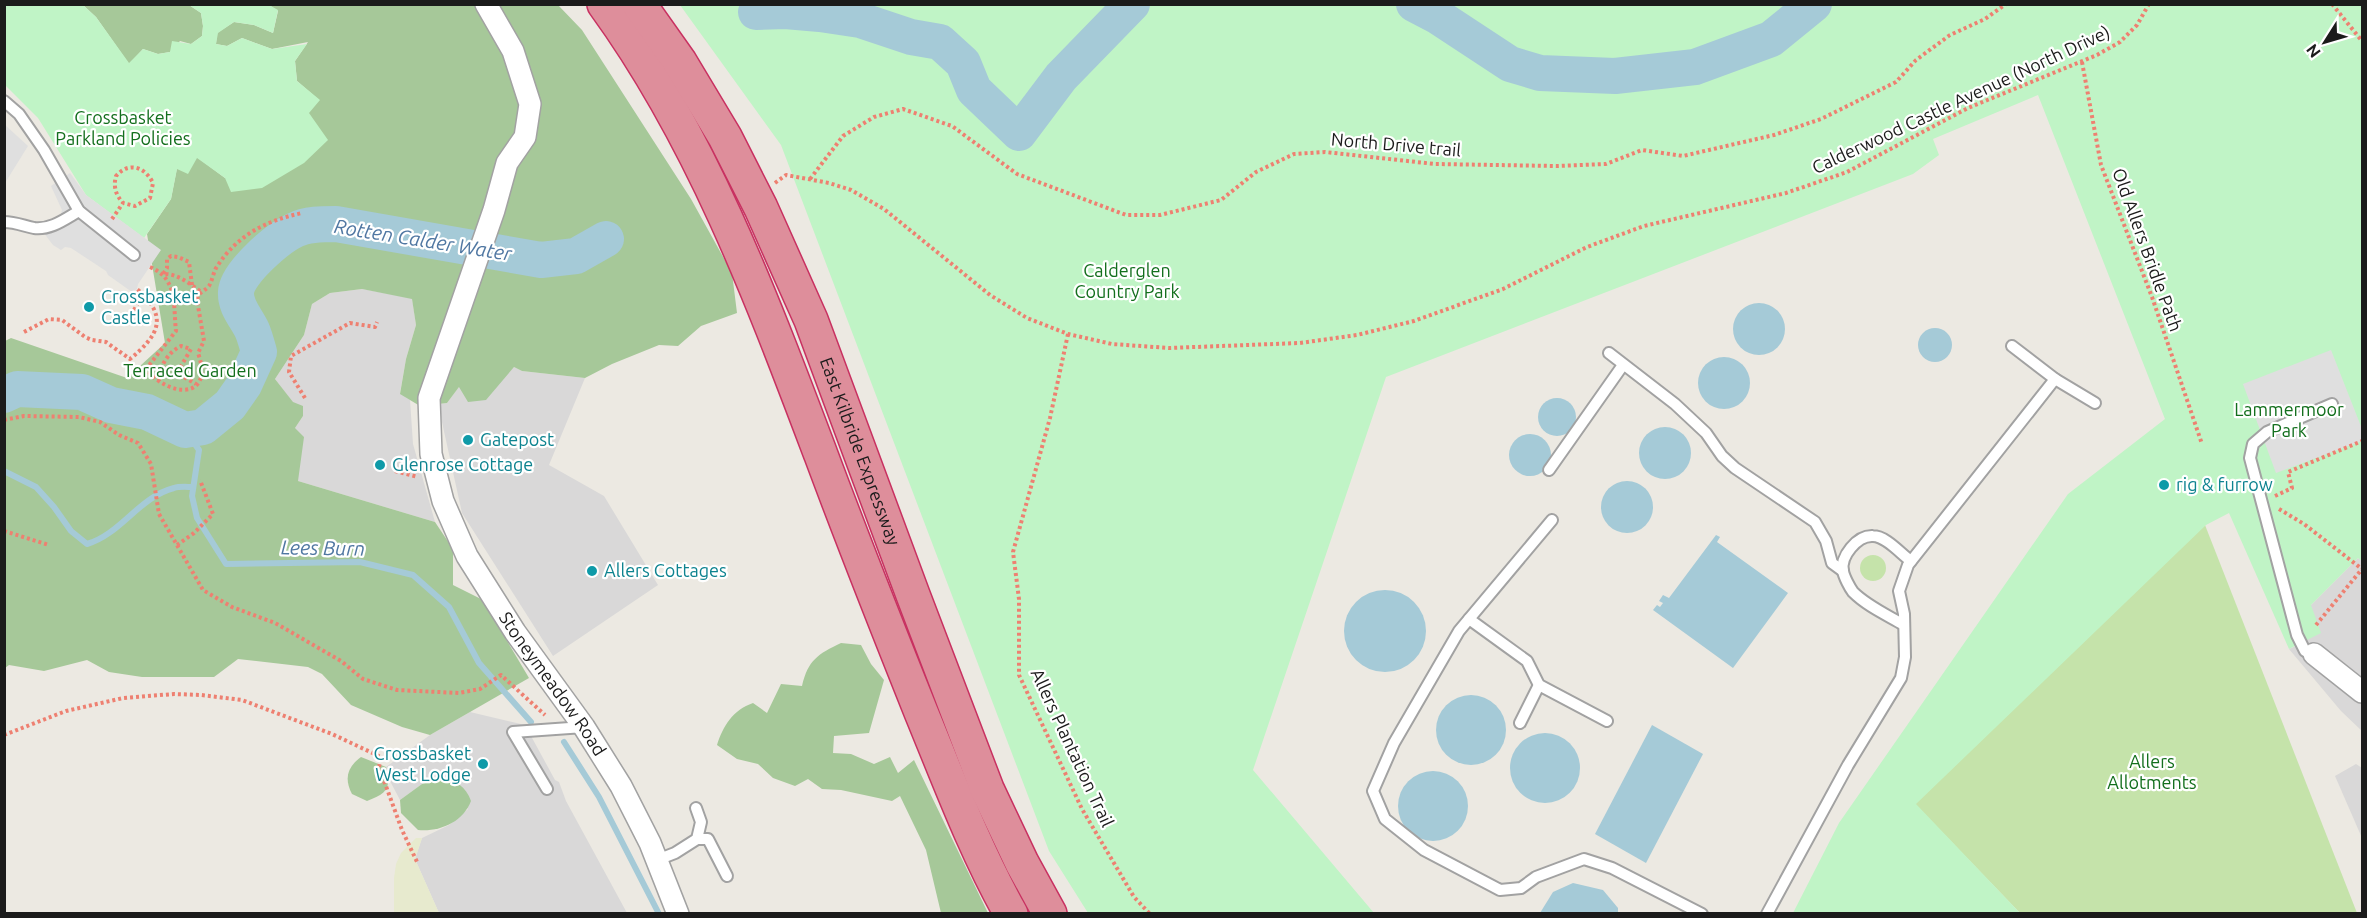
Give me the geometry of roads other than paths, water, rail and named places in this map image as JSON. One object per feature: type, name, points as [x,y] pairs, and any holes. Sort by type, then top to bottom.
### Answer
[{"type":"highway","name":"East Kilbride Expressway","points":[[604,4],[638,51],[705,172],[735,239],[788,367],[865,572],[966,821],[1011,914]]},
{"type":"highway","name":"East Kilbride Expressway","points":[[639,4],[680,62],[725,137],[761,208],[811,320],[900,563],[987,789],[1022,863],[1050,914]]},
{"type":"street","name":"Stoneymeadow Road","points":[[486,4],[513,51],[530,104],[525,137],[507,163],[494,210],[429,398],[431,454],[443,501],[467,556],[514,632],[584,727],[621,786],[657,860],[678,914]]},
{"type":"street","points":[[2314,654],[2362,693]]},
{"type":"lane","points":[[4,101],[19,114],[44,150],[79,211],[134,255]]},
{"type":"lane","points":[[4,222],[37,228],[48,227],[57,225],[79,211]]},
{"type":"lane","points":[[2012,346],[2055,379],[2095,403]]},
{"type":"lane","points":[[1609,353],[1675,404],[1706,433],[1722,456],[1735,468],[1815,522],[1826,541],[1832,563],[1843,571]]},
{"type":"lane","points":[[1549,470],[1623,365]]},
{"type":"lane","points":[[1767,914],[1848,765],[1901,678],[1905,657],[1904,625],[1899,591],[1911,561],[2055,379]]},
{"type":"lane","points":[[2314,654],[2305,651],[2297,635],[2250,458],[2253,444],[2267,432],[2332,404]]},
{"type":"lane","points":[[1552,520],[1459,631],[1394,743],[1373,791],[1385,819],[1424,850],[1500,890],[1521,888],[1536,877],[1584,859],[1612,868],[1702,914]]},
{"type":"lane","points":[[1904,625],[1870,605],[1852,591],[1843,571],[1844,558],[1860,539],[1872,535],[1883,539],[1911,561]]},
{"type":"lane","points":[[1469,619],[1527,661],[1539,685],[1607,721]]},
{"type":"lane","points":[[1520,723],[1539,685]]},
{"type":"lane","points":[[547,789],[513,732],[584,727]]},
{"type":"lane","points":[[696,808],[701,822],[697,838]]},
{"type":"lane","points":[[657,860],[675,853],[697,838],[708,839],[728,876]]},
{"type":"water","points":[[1759,303],[1769,305],[1777,311],[1783,319],[1785,329],[1783,339],[1777,347],[1769,353],[1759,355],[1749,353],[1741,347],[1735,339],[1733,329],[1735,319],[1741,311],[1749,305]]},
{"type":"water","points":[[1935,328],[1947,333],[1952,345],[1947,357],[1935,362],[1923,357],[1918,345],[1923,333]]},
{"type":"water","points":[[1724,357],[1734,359],[1742,365],[1748,373],[1750,383],[1748,393],[1742,401],[1734,407],[1724,409],[1714,407],[1706,401],[1700,393],[1698,383],[1700,373],[1706,365],[1714,359]]},
{"type":"water","points":[[1557,398],[1571,403],[1576,417],[1571,431],[1557,436],[1543,431],[1538,417],[1543,403]]},
{"type":"water","points":[[1665,427],[1675,429],[1683,435],[1689,443],[1691,453],[1689,463],[1683,471],[1675,477],[1665,479],[1655,477],[1647,471],[1641,463],[1639,453],[1641,443],[1647,435],[1655,429]]},
{"type":"water","points":[[1530,434],[1545,440],[1551,455],[1545,470],[1530,476],[1515,470],[1509,455],[1515,440]]},
{"type":"water","points":[[1627,481],[1637,483],[1645,489],[1651,497],[1653,507],[1651,517],[1645,525],[1637,531],[1627,533],[1617,531],[1609,525],[1603,517],[1601,507],[1603,497],[1609,489],[1617,483]]},
{"type":"water","points":[[1716,535],[1720,537],[1717,542],[1788,593],[1733,668],[1653,610],[1657,605],[1660,607],[1663,603],[1659,601],[1663,595],[1669,598]]},
{"type":"water","points":[[1385,590],[1401,593],[1414,602],[1423,615],[1426,631],[1423,647],[1414,660],[1401,669],[1385,672],[1369,669],[1356,660],[1347,647],[1344,631],[1347,615],[1356,602],[1369,593]]},
{"type":"water","points":[[1471,695],[1484,698],[1496,705],[1503,717],[1506,730],[1503,743],[1496,755],[1484,762],[1471,765],[1458,762],[1446,755],[1439,743],[1436,730],[1439,717],[1446,705],[1458,698]]},
{"type":"water","points":[[1652,725],[1703,754],[1646,863],[1595,834]]},
{"type":"water","points":[[1545,733],[1558,736],[1570,743],[1577,755],[1580,768],[1577,781],[1570,793],[1558,800],[1545,803],[1532,800],[1520,793],[1513,781],[1510,768],[1513,755],[1520,743],[1532,736]]},
{"type":"water","points":[[1433,771],[1446,774],[1458,781],[1465,793],[1468,806],[1465,819],[1458,831],[1446,838],[1433,841],[1420,838],[1408,831],[1401,819],[1398,806],[1401,793],[1408,781],[1420,774]]},
{"type":"water","points":[[1573,883],[1603,890],[1618,908],[1618,913],[1540,913],[1553,892]]},
{"type":"waterway","name":"Rotten Calder Water","points":[[756,12],[785,11],[860,20],[911,37],[940,42],[963,63],[974,90],[1019,133],[1061,77],[1132,4]]},
{"type":"waterway","name":"Rotten Calder Water","points":[[1414,4],[1437,16],[1510,64],[1540,73],[1615,76],[1695,67],[1771,39],[1814,4]]},
{"type":"waterway","name":"Rotten Calder Water","points":[[4,395],[17,389],[82,392],[111,405],[147,412],[185,430],[203,427],[230,405],[244,385],[259,352],[252,330],[237,302],[238,284],[243,275],[269,248],[288,234],[304,227],[336,224],[541,260],[576,256],[606,239]]},
{"type":"waterway","name":"Lees Burn","points":[[185,430],[199,450],[192,496],[197,518],[226,564],[360,562],[413,575],[449,607],[479,663],[531,722]]},
{"type":"waterway","points":[[4,471],[36,487],[71,531],[87,544],[110,532],[150,499],[176,487],[193,487]]},
{"type":"waterway","name":"Lees Burn","points":[[564,742],[599,797],[659,914]]},
{"type":"place","name":"Crossbasket Castle","points":[[89,307]]},
{"type":"place","name":"Gatepost","points":[[468,440]]},
{"type":"place","name":"Glenrose Cottage","points":[[380,465]]},
{"type":"place","name":"rig & furrow","points":[[2164,485]]},
{"type":"place","name":"Allers Cottages","points":[[592,571]]},
{"type":"place","name":"Crossbasket West Lodge","points":[[483,764]]},
{"type":"park label","name":"Crossbasket Parkland Policies","points":[[123,128]]},
{"type":"park label","name":"Calderglen Country Park","points":[[1127,281]]},
{"type":"park label","name":"Terraced Garden","points":[[190,371]]},
{"type":"park label","name":"Lammermoor Park","points":[[2289,420]]},
{"type":"park label","name":"Allers Allotments","points":[[2152,772]]}]
